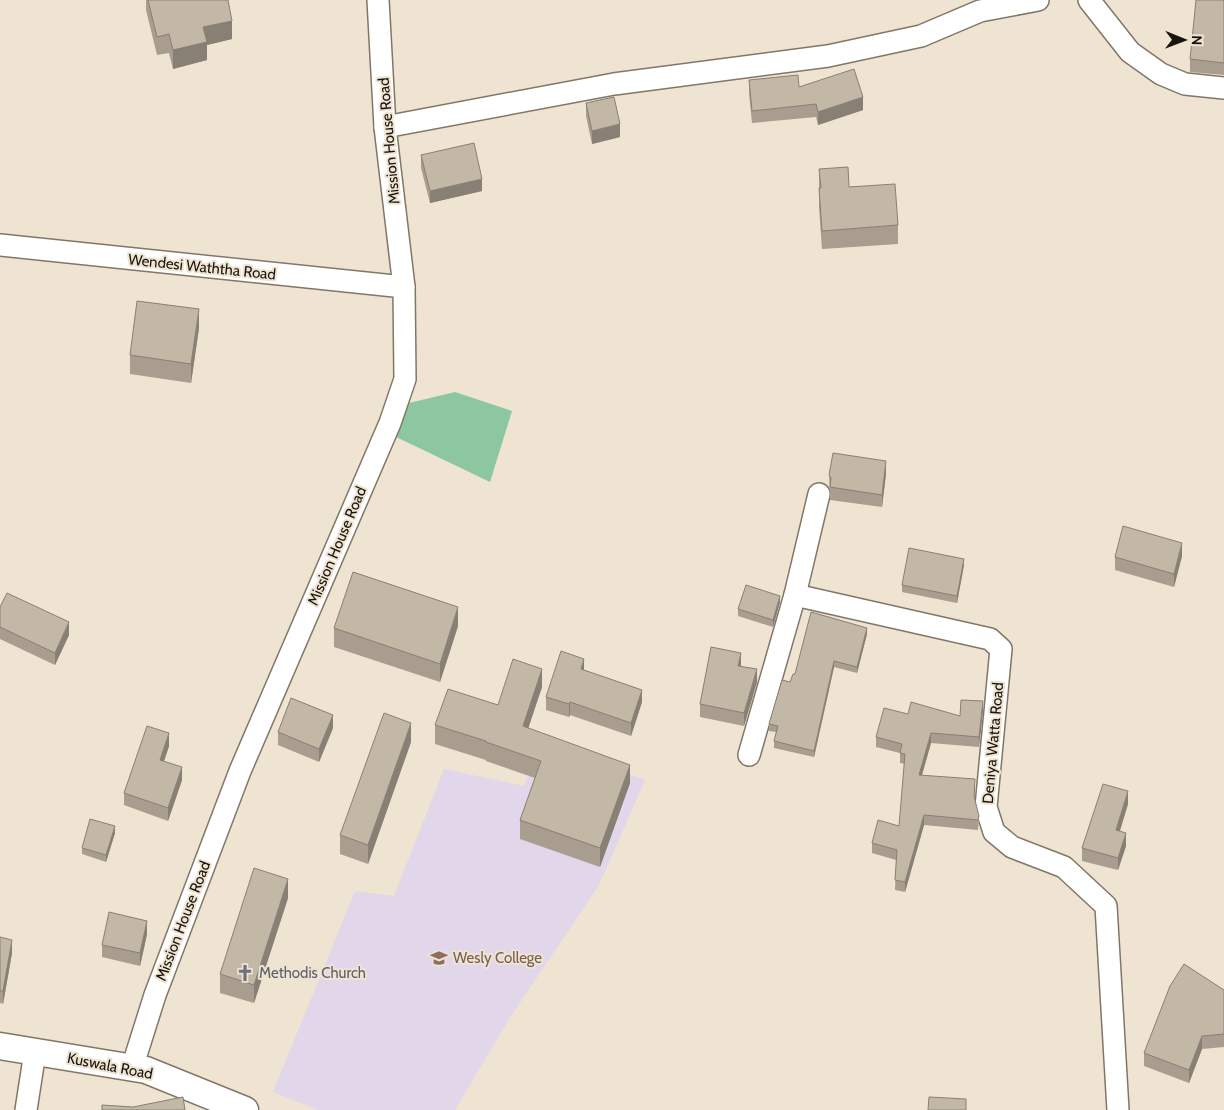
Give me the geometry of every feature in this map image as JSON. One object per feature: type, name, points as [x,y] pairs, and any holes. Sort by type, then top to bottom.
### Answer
[{"type":"street","name":"Mission House Road","points":[[132,1068],[155,995],[240,771],[390,423],[405,379],[404,287],[385,127],[378,0]]},
{"type":"street","points":[[385,127],[614,84],[828,56],[921,36],[980,11],[1038,0]]},
{"type":"street","points":[[1089,0],[1130,52],[1161,74],[1185,84],[1224,88]]},
{"type":"street","name":"Wendesi Waththa Road","points":[[0,245],[404,287]]},
{"type":"street","points":[[748,755],[795,595],[819,494]]},
{"type":"street","name":"Deniya Watta Road","points":[[795,595],[990,638],[1001,648],[986,808],[994,832],[1012,847],[1064,867],[1106,906],[1118,1110]]},
{"type":"street","name":"Kuswala Road","points":[[0,1046],[146,1070],[208,1103],[245,1110]]},
{"type":"street","points":[[26,1110],[35,1052]]},
{"type":"shaded area","name":"Wesly College","points":[[542,744],[645,780],[599,885],[509,1019],[455,1110],[318,1110],[273,1092],[355,891],[394,896],[444,769],[524,786]]},
{"type":"green space","points":[[455,392],[512,411],[490,482],[392,435],[405,404]]},
{"type":"building","points":[[148,0],[228,0],[232,21],[203,27],[207,42],[173,50],[169,34],[157,37]]},
{"type":"building","points":[[1196,0],[1224,0],[1224,63],[1190,59]]},
{"type":"building","points":[[854,69],[863,97],[818,112],[816,104],[752,111],[749,80],[798,75],[799,87]]},
{"type":"building","points":[[614,97],[620,124],[592,131],[586,103]]},
{"type":"building","points":[[474,143],[482,179],[430,191],[421,155]]},
{"type":"building","points":[[848,167],[849,187],[895,184],[898,225],[822,231],[819,169]]},
{"type":"building","points":[[137,301],[199,309],[191,364],[130,355]]},
{"type":"building","points":[[833,453],[886,461],[882,495],[830,487],[831,478],[829,475]]},
{"type":"building","points":[[1123,526],[1182,543],[1174,574],[1115,557]]},
{"type":"building","points":[[909,548],[964,559],[957,596],[902,585]]},
{"type":"building","points":[[353,572],[458,607],[440,664],[334,628]]},
{"type":"building","points":[[746,585],[780,596],[773,620],[738,609]]},
{"type":"building","points":[[7,593],[69,622],[55,653],[0,627],[0,607]]},
{"type":"building","points":[[811,612],[867,628],[857,667],[834,661],[814,751],[774,741],[778,726],[769,724],[782,680],[790,682],[793,674],[795,674]]},
{"type":"building","points":[[711,647],[741,653],[738,666],[757,669],[744,713],[700,704]]},
{"type":"building","points":[[561,651],[584,659],[581,669],[642,690],[631,723],[570,702],[569,704],[546,697]]},
{"type":"building","points":[[513,659],[542,669],[523,726],[630,765],[600,848],[520,820],[541,761],[435,725],[448,689],[498,705]]},
{"type":"building","points":[[291,698],[333,715],[319,749],[278,732]]},
{"type":"building","points":[[961,700],[983,701],[979,737],[931,733],[919,775],[975,779],[974,796],[979,816],[978,820],[924,815],[905,882],[895,880],[897,850],[872,843],[878,820],[899,826],[905,754],[900,753],[902,744],[876,737],[884,708],[908,714],[911,702],[960,716]]},
{"type":"building","points":[[384,713],[411,723],[368,845],[340,835]]},
{"type":"building","points":[[147,726],[169,733],[160,760],[182,767],[168,808],[124,793]]},
{"type":"building","points":[[1103,784],[1128,791],[1116,830],[1126,833],[1118,858],[1082,848]]},
{"type":"building","points":[[90,819],[115,826],[106,855],[82,848]]},
{"type":"building","points":[[254,868],[288,879],[254,985],[220,974]]},
{"type":"building","points":[[109,912],[147,921],[140,953],[102,945]]},
{"type":"building","points":[[0,937],[12,940],[3,991],[0,991]]},
{"type":"building","points":[[1184,964],[1224,990],[1224,1034],[1202,1036],[1189,1070],[1144,1053],[1170,986]]},
{"type":"building","points":[[183,1097],[185,1110],[102,1110],[102,1105],[133,1107]]},
{"type":"building","points":[[929,1097],[966,1099],[966,1110],[928,1110]]},
{"type":"place","name":"Wesly College","points":[[439,958]]},
{"type":"place","name":"Methodis Church","points":[[245,973]]}]
